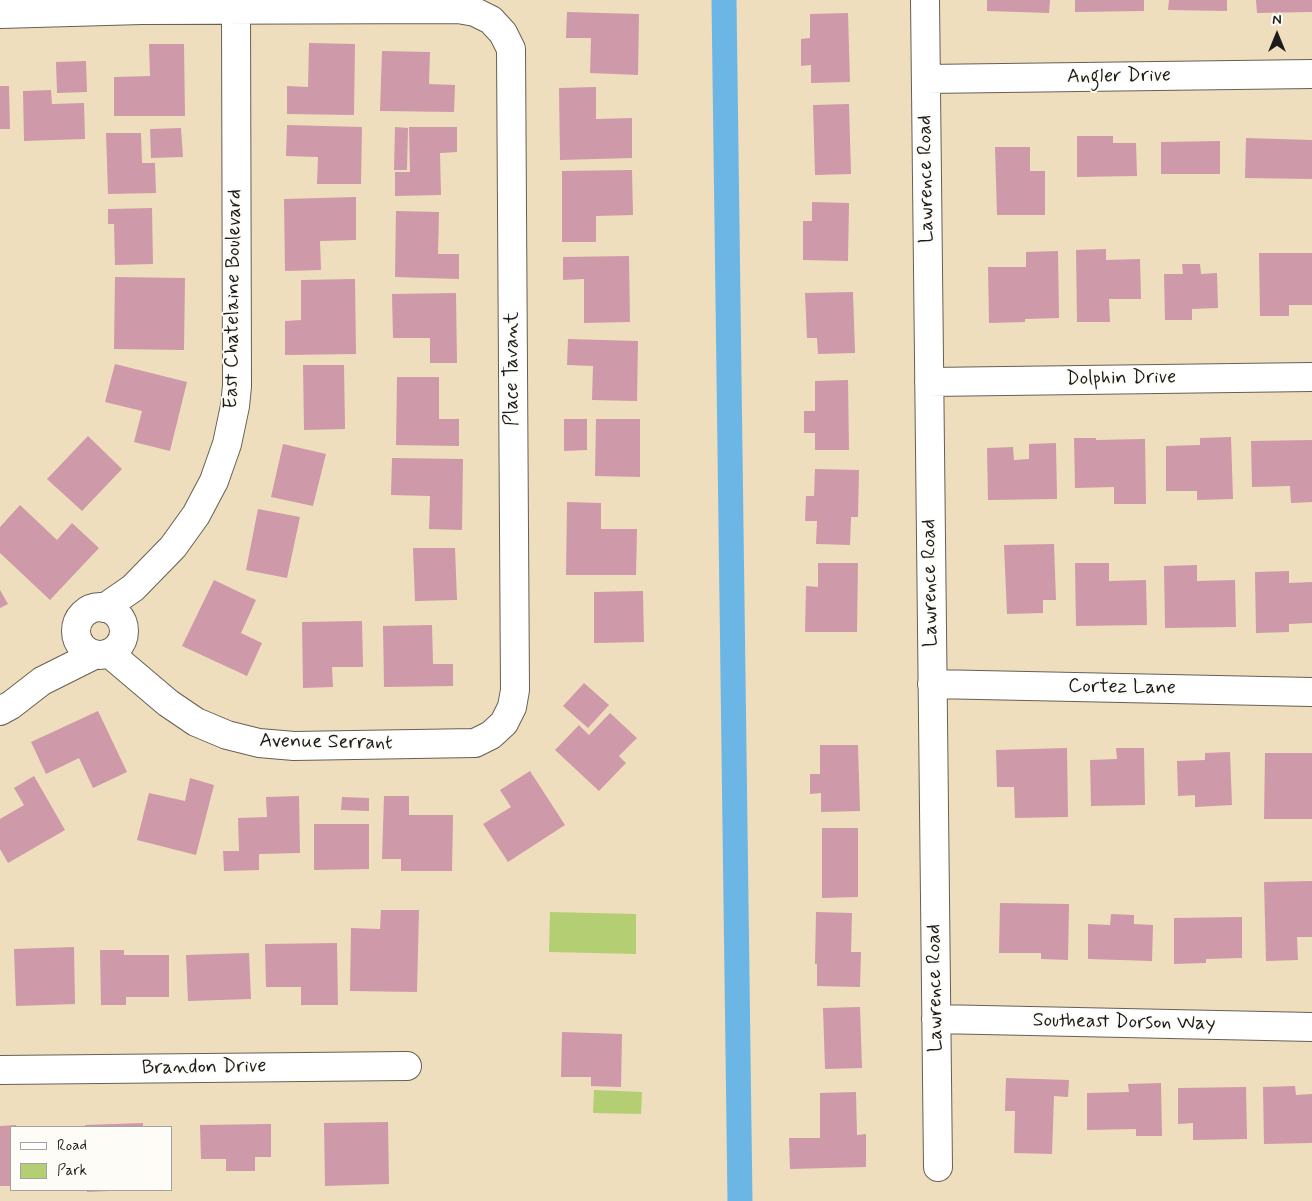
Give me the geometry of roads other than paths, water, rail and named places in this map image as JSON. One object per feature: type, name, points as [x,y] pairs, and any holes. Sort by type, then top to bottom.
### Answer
[{"type":"street","name":"Lawrence Road","points":[[925,0],[938,1167]]},
{"type":"street","points":[[0,14],[142,10],[237,3]]},
{"type":"street","name":"Place Tavant","points":[[237,3],[458,9],[475,12],[491,20],[503,33],[511,48],[515,690],[512,707],[504,723]]},
{"type":"street","name":"East Chatelaine Boulevard","points":[[110,635],[133,588],[173,547],[196,516],[221,463],[235,406],[237,386],[237,3]]},
{"type":"street","name":"Angler Drive","points":[[926,79],[1312,74]]},
{"type":"street","name":"Dolphin Drive","points":[[929,382],[1312,377]]},
{"type":"street","points":[[0,711],[110,635],[96,608],[82,616],[76,631],[42,681]]},
{"type":"street","name":"Avenue Serrant","points":[[76,631],[81,646],[110,635],[155,692],[196,722],[227,736],[268,744],[294,746],[475,743],[491,735],[504,723]]},
{"type":"street","name":"Cortez Lane","points":[[932,684],[1312,692]]},
{"type":"street","name":"Southeast Dorson Way","points":[[936,1019],[1312,1027]]},
{"type":"street","name":"Brandon Drive","points":[[0,1070],[407,1066]]},
{"type":"waterway","points":[[724,0],[740,1201]]}]
